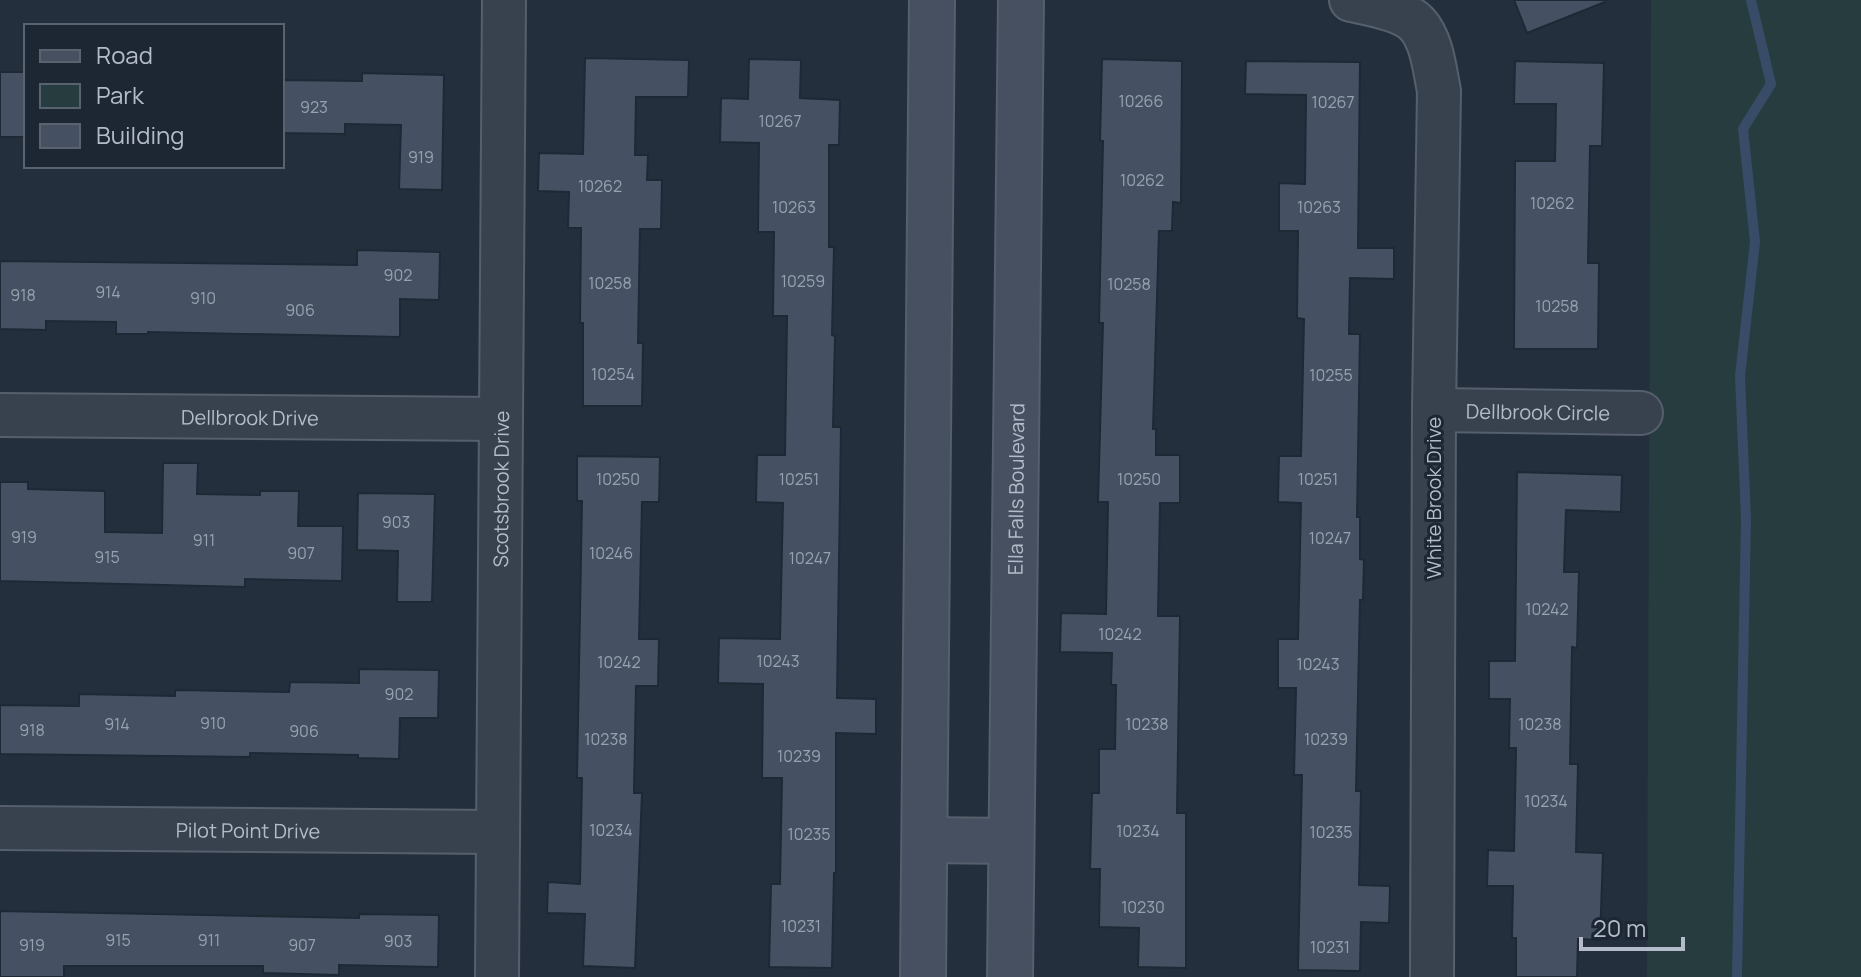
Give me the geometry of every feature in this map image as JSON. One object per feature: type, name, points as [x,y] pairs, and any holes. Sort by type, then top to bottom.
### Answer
[{"type":"street","name":"Scotsbrook Drive","points":[[497,977],[504,0]]},
{"type":"street","points":[[923,977],[932,0]]},
{"type":"street","name":"Ella Falls Boulevard","points":[[1010,977],[1021,0]]},
{"type":"street","name":"White Brook Drive","points":[[1351,0],[1388,8],[1417,24],[1432,55],[1439,91],[1434,410],[1432,977]]},
{"type":"street","name":"Dellbrook Circle","points":[[1434,410],[1641,413]]},
{"type":"street","name":"Dellbrook Drive","points":[[0,415],[500,419]]},
{"type":"street","name":"Pilot Point Drive","points":[[0,828],[496,832]]},
{"type":"street","points":[[925,840],[1010,841]]},
{"type":"green space","points":[[1651,0],[1861,0],[1861,977],[1647,977]]},
{"type":"building","points":[[1514,0],[1605,0],[1605,2],[1527,33]]},
{"type":"building","points":[[585,58],[689,60],[688,97],[636,97],[635,155],[648,155],[647,180],[662,180],[661,229],[640,229],[638,343],[643,343],[642,406],[583,406],[581,228],[568,228],[569,192],[538,191],[539,153],[583,154]]},
{"type":"building","points":[[749,59],[801,60],[800,98],[840,100],[839,145],[829,145],[829,247],[834,247],[833,427],[841,427],[837,698],[876,699],[876,734],[836,733],[832,968],[769,967],[771,884],[780,884],[782,778],[762,778],[763,684],[718,683],[719,638],[780,639],[783,503],[756,502],[757,455],[785,455],[787,316],[773,316],[774,232],[758,232],[759,143],[720,142],[721,98],[748,99]]},
{"type":"building","points":[[1102,59],[1182,61],[1181,203],[1173,202],[1172,231],[1159,231],[1153,429],[1156,429],[1156,455],[1180,455],[1180,503],[1160,503],[1158,616],[1180,616],[1177,813],[1186,813],[1186,968],[1138,967],[1139,928],[1099,927],[1100,869],[1090,869],[1092,793],[1099,793],[1099,749],[1115,749],[1116,685],[1111,685],[1112,653],[1060,652],[1061,613],[1106,614],[1108,502],[1098,502],[1103,323],[1099,323]]},
{"type":"building","points":[[1246,61],[1360,62],[1358,248],[1394,248],[1394,279],[1350,278],[1349,334],[1360,334],[1357,517],[1360,517],[1360,559],[1364,560],[1363,600],[1360,600],[1356,791],[1361,791],[1359,885],[1390,886],[1389,923],[1361,922],[1360,971],[1298,970],[1302,775],[1294,775],[1296,688],[1278,688],[1278,639],[1298,639],[1301,503],[1278,502],[1279,456],[1301,456],[1304,319],[1297,318],[1298,231],[1279,231],[1279,183],[1305,184],[1306,95],[1245,94]]},
{"type":"building","points":[[1515,61],[1604,63],[1602,146],[1590,146],[1588,263],[1599,263],[1598,349],[1514,349],[1515,161],[1555,161],[1556,104],[1514,104]]},
{"type":"building","points":[[0,72],[24,72],[24,137],[0,137]]},
{"type":"building","points":[[362,73],[444,75],[442,190],[399,189],[401,125],[345,124],[345,134],[284,133],[284,80],[362,81]]},
{"type":"building","points":[[357,250],[440,252],[439,300],[400,299],[400,337],[116,334],[116,322],[46,321],[46,330],[0,329],[0,261],[357,265]]},
{"type":"building","points":[[577,456],[660,457],[659,502],[642,502],[639,639],[659,639],[658,686],[636,686],[634,793],[642,793],[635,968],[583,966],[585,914],[547,913],[548,882],[580,884],[582,778],[577,778],[582,501],[577,501]]},
{"type":"building","points":[[163,463],[198,463],[197,494],[260,495],[260,491],[299,491],[298,526],[343,526],[342,581],[245,579],[245,587],[0,581],[0,482],[28,482],[28,489],[105,491],[105,532],[162,533]]},
{"type":"building","points":[[1517,472],[1622,475],[1621,512],[1566,510],[1564,572],[1579,572],[1577,648],[1572,647],[1570,764],[1578,764],[1576,852],[1603,853],[1600,940],[1578,939],[1577,977],[1516,977],[1516,938],[1512,938],[1513,886],[1487,886],[1488,850],[1514,851],[1516,748],[1509,748],[1510,699],[1489,699],[1489,661],[1515,661]]},
{"type":"building","points":[[358,493],[435,494],[432,602],[397,602],[398,551],[357,550]]},
{"type":"building","points":[[359,669],[439,670],[438,718],[400,718],[399,759],[250,753],[250,757],[0,754],[0,705],[79,706],[79,694],[175,696],[175,690],[289,692],[290,682],[359,683]]},
{"type":"building","points":[[0,911],[359,918],[359,914],[439,915],[438,967],[339,965],[339,975],[263,973],[263,966],[64,966],[64,977],[0,977]]},
{"type":"waterway","points":[[1737,977],[1746,519],[1740,376],[1755,242],[1743,129],[1771,84],[1751,0]]}]
